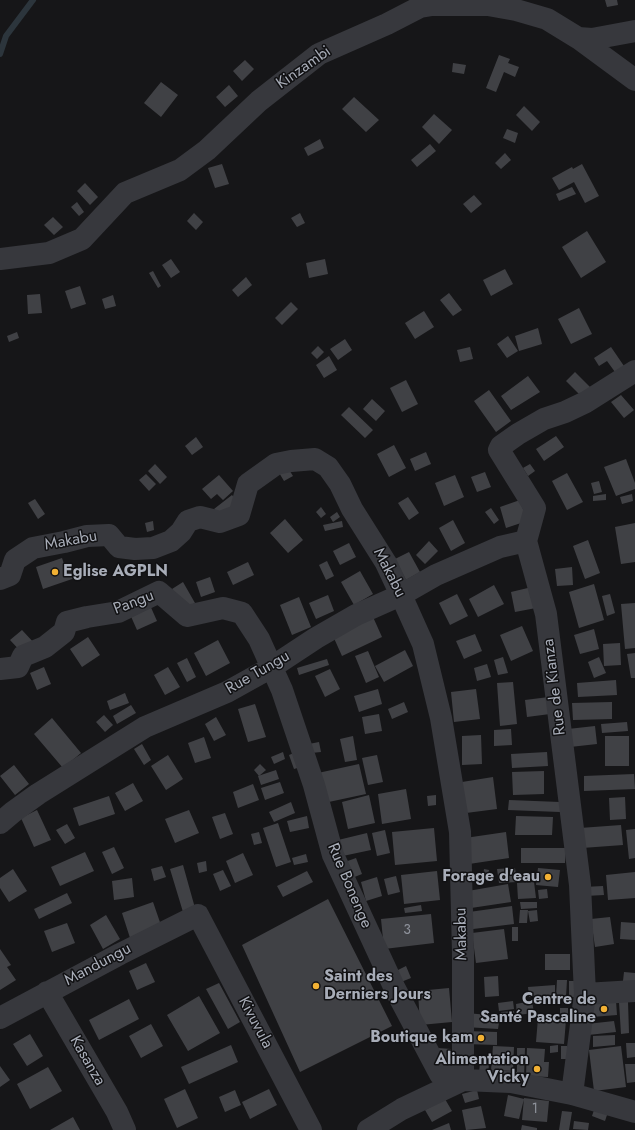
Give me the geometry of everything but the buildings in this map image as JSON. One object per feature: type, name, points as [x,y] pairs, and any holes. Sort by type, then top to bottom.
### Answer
[{"type":"street","name":"Kinzambi","points":[[0,259],[49,253],[82,240],[125,193],[180,170],[196,158],[259,101],[319,54],[387,24],[415,4],[488,5],[516,10],[547,19],[578,38],[635,80]]},
{"type":"street","points":[[578,38],[592,39],[635,31]]},
{"type":"street","points":[[526,541],[535,508],[500,454],[501,446],[544,419],[565,412],[596,397],[635,371]]},
{"type":"street","name":"Makabu","points":[[0,579],[10,575],[16,560],[33,548],[87,536],[109,536],[119,547],[135,549],[153,548],[171,541],[181,532],[188,521],[200,517],[220,522],[239,515],[248,484],[276,464],[315,459],[328,467],[340,484],[352,509],[386,563],[401,595],[423,644],[441,718],[460,832],[463,953],[463,1080]]},
{"type":"street","name":"Rue Tungu","points":[[0,823],[32,798],[145,727],[226,692],[272,667],[316,638],[356,615],[401,595],[436,575],[500,547],[526,541]]},
{"type":"street","name":"Rue de Kianza","points":[[526,541],[546,614],[580,886],[585,994],[572,1094]]},
{"type":"street","name":"Pangu","points":[[0,669],[18,666],[23,656],[45,647],[64,632],[67,622],[118,612],[159,592],[188,616],[223,608],[242,613],[259,639],[272,667]]},
{"type":"street","name":"Rue Bonenge","points":[[272,667],[304,753],[333,855],[395,989],[440,1074],[463,1080],[511,1082],[572,1094],[635,1112]]},
{"type":"street","name":"Mandungu","points":[[0,1018],[167,929],[198,915]]},
{"type":"street","name":"Kivuvula","points":[[198,915],[311,1130]]},
{"type":"street","points":[[585,994],[635,991]]},
{"type":"street","name":"Kasanza","points":[[47,992],[125,1130]]},
{"type":"street","points":[[368,1130],[402,1109],[463,1080]]},
{"type":"waterway","points":[[0,54],[6,36],[33,0]]},
{"type":"place","name":"Eglise AGPLN","points":[[55,572]]},
{"type":"place","name":"Forage d'eau","points":[[548,877]]},
{"type":"place","name":"Saint des Derniers Jours","points":[[316,986]]},
{"type":"place","name":"Centre de Santé Pascaline","points":[[604,1009]]},
{"type":"place","name":"Boutique kam","points":[[481,1038]]},
{"type":"place","name":"Alimentation Vicky","points":[[537,1069]]}]
